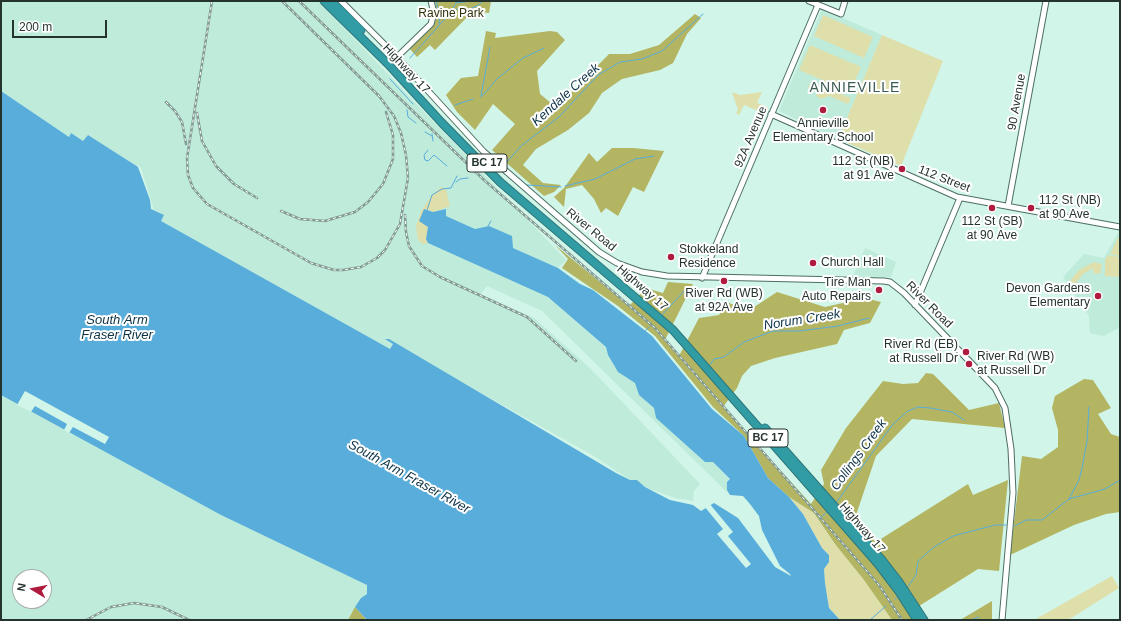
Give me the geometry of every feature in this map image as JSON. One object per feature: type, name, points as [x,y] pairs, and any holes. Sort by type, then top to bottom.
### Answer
[{"type":"highway","name":"Highway 17","points":[[324,1],[388,64],[442,123],[500,182],[657,312]]},
{"type":"highway","name":"Highway 17","points":[[331,1],[373,42],[426,101],[484,160],[664,318],[839,515],[897,584],[924,620]]},
{"type":"highway","name":"Highway 17","points":[[910,603],[917,620]]},
{"type":"street","name":"River Road","points":[[341,1],[397,57],[484,152],[598,252],[617,263],[642,272],[702,278],[884,281],[896,286],[995,388],[1005,408],[1011,449],[1013,493],[1002,620]]},
{"type":"street","points":[[397,57],[431,24],[434,13],[431,1]]},
{"type":"street","points":[[809,1],[842,14],[845,1]]},
{"type":"street","name":"90 Avenue","points":[[1008,206],[1046,1]]},
{"type":"street","name":"92A Avenue","points":[[702,278],[818,5]]},
{"type":"street","name":"112 Street","points":[[771,114],[960,198],[1120,227]]},
{"type":"street","points":[[915,305],[960,198]]},
{"type":"shaded area","points":[[1,1],[318,1],[566,260],[558,268],[513,248],[489,226],[475,229],[446,216],[446,209],[428,243],[548,297],[606,347],[608,355],[618,372],[635,383],[639,395],[654,408],[656,418],[705,462],[713,462],[730,480],[727,482],[727,490],[730,495],[542,311],[487,286],[479,296],[482,295],[534,318],[590,368],[700,484],[694,491],[693,501],[675,498],[645,487],[637,480],[630,480],[594,456],[393,344],[390,350],[161,221],[163,215],[154,210],[141,168],[138,165],[136,167],[88,135],[83,141],[71,133],[69,137],[1,91]]},
{"type":"shaded area","points":[[822,9],[882,35],[838,139],[779,111]]},
{"type":"shaded area","points":[[823,15],[873,37],[864,58],[814,36]]},
{"type":"shaded area","points":[[882,35],[943,61],[901,166],[838,139]]},
{"type":"shaded area","points":[[810,45],[861,67],[850,92],[799,70]]},
{"type":"shaded area","points":[[810,84],[819,88],[821,85],[851,98],[848,104],[829,96],[822,99],[816,96],[818,93],[808,87]]},
{"type":"shaded area","points":[[732,92],[740,95],[762,92],[757,103],[768,107],[765,114],[744,105],[739,115],[736,113],[738,110]]},
{"type":"shaded area","points":[[441,187],[446,189],[450,206],[433,212],[429,210],[419,221],[429,227],[426,239],[428,243],[423,244],[418,240],[416,226],[421,211],[431,196]]},
{"type":"shaded area","name":"Devon Gardens Elementary","points":[[1119,231],[1120,327],[1104,336],[1090,333],[1089,316],[1063,277],[1084,254],[1104,258]]},
{"type":"shaded area","points":[[1120,234],[1120,256],[1110,254]]},
{"type":"shaded area","points":[[865,248],[896,262],[891,277],[853,276]]},
{"type":"shaded area","points":[[1108,255],[1120,257],[1120,277],[1105,276],[1105,260]]},
{"type":"shaded area","points":[[1094,262],[1102,264],[1100,274],[1093,273],[1093,268],[1083,274],[1075,284],[1070,281],[1079,270]]},
{"type":"shaded area","points":[[25,391],[109,437],[105,444],[73,427],[70,432],[221,515],[368,585],[367,594],[361,598],[348,620],[1,620],[1,395],[18,403]],"holes":[[[35,406],[67,424],[65,429],[32,411]]]},
{"type":"shaded area","points":[[789,497],[814,513],[835,544],[864,580],[892,620],[840,620],[829,608],[824,569],[829,562],[829,555],[822,548],[803,514]]},
{"type":"shaded area","points":[[1112,576],[1119,588],[1068,620],[1034,620]]},
{"type":"green space","name":"Ravine Park","points":[[435,1],[491,1],[489,13],[473,11],[435,50],[430,45],[417,57],[409,48],[430,28],[437,18]]},
{"type":"green space","points":[[695,14],[701,18],[687,34],[673,63],[660,70],[622,79],[602,93],[589,113],[568,130],[536,149],[523,165],[543,183],[561,185],[554,192],[544,196],[492,150],[515,124],[493,104],[475,130],[457,112],[446,95],[461,78],[478,76],[486,31],[496,33],[495,38],[550,31],[557,32],[565,40],[537,71],[540,94],[551,103],[565,99],[609,54],[630,54],[659,45]]},
{"type":"green space","points":[[612,148],[633,148],[664,151],[644,192],[633,187],[618,216],[606,208],[601,213],[594,199],[582,185],[566,189],[564,207],[554,197],[564,188],[589,153],[597,162]]},
{"type":"green space","points":[[555,245],[629,306],[646,288],[663,293],[668,282],[693,284],[665,340],[679,356],[699,318],[719,315],[727,302],[748,311],[777,292],[825,307],[865,298],[881,302],[870,323],[844,330],[837,344],[775,358],[751,366],[742,376],[737,388],[723,407],[811,504],[824,484],[821,470],[846,428],[883,381],[903,384],[918,383],[926,373],[933,374],[969,410],[999,403],[1005,428],[912,419],[876,456],[855,518],[876,542],[968,484],[973,495],[1008,480],[999,571],[978,569],[908,613],[912,620],[892,620],[864,580],[835,544],[814,513],[789,497],[768,478],[744,436],[713,407],[655,336],[618,306],[562,268],[568,259]]},
{"type":"green space","points":[[1084,379],[1093,380],[1111,408],[1098,414],[1111,434],[1120,437],[1120,512],[1106,514],[1074,525],[1010,555],[1022,456],[1041,459],[1058,447],[1058,430],[1052,408],[1055,396]]},
{"type":"green space","points":[[992,601],[992,620],[960,620]]},
{"type":"green space","points":[[355,607],[367,620],[348,620]]},
{"type":"water","name":"South Arm Fraser River","points":[[1,91],[69,137],[71,133],[83,141],[88,135],[138,167],[150,200],[151,209],[164,215],[161,221],[390,349],[393,344],[385,339],[389,339],[616,473],[630,480],[637,480],[645,487],[670,500],[693,505],[701,511],[714,503],[738,518],[775,567],[791,576],[780,566],[762,530],[759,516],[750,504],[743,496],[730,495],[727,490],[727,482],[730,479],[713,462],[705,462],[656,418],[654,408],[639,395],[635,383],[618,372],[608,355],[606,347],[548,297],[428,243],[426,239],[428,227],[419,221],[424,209],[433,212],[446,209],[446,216],[475,229],[489,226],[512,236],[513,248],[558,268],[580,284],[593,290],[652,336],[712,409],[744,436],[768,478],[789,497],[803,514],[822,548],[829,555],[829,562],[824,569],[829,608],[840,620],[367,620],[355,607],[361,598],[367,594],[367,585],[221,515],[1,395]]},
{"type":"pier","points":[[25,391],[109,437],[105,444],[73,427],[69,433],[64,430],[67,424],[35,406],[31,412],[17,405]]},
{"type":"pier","points":[[709,503],[733,532],[728,536],[751,564],[746,568],[717,534],[723,529],[704,506]]},
{"type":"waterway","points":[[436,1],[440,15],[439,24]]},
{"type":"waterway","points":[[410,58],[451,12],[456,3],[472,1]]},
{"type":"waterway","points":[[452,11],[458,9],[464,11],[477,6],[483,1]]},
{"type":"waterway","name":"Kendale Creek","points":[[506,163],[521,146],[559,117],[598,75],[620,62],[642,59],[662,51],[703,14]]},
{"type":"waterway","points":[[481,96],[490,47]]},
{"type":"waterway","points":[[481,97],[498,78],[523,58],[544,48]]},
{"type":"waterway","points":[[390,79],[413,104]]},
{"type":"waterway","points":[[455,105],[473,99]]},
{"type":"waterway","points":[[407,110],[408,117],[416,123]]},
{"type":"waterway","points":[[425,132],[432,136]]},
{"type":"waterway","points":[[432,134],[433,141]]},
{"type":"waterway","points":[[428,150],[424,155],[425,160],[428,161],[434,155],[447,166]]},
{"type":"waterway","points":[[565,186],[595,179],[635,159],[654,156]]},
{"type":"waterway","points":[[427,210],[432,195],[442,189],[451,188],[457,176]]},
{"type":"waterway","name":"Kendale Creek","points":[[456,182],[460,179],[468,178]]},
{"type":"waterway","points":[[527,185],[561,187]]},
{"type":"waterway","points":[[488,226],[491,221]]},
{"type":"waterway","points":[[661,316],[685,290]]},
{"type":"waterway","name":"Norum Creek","points":[[709,366],[714,359],[724,357],[744,342],[773,331],[799,331],[838,326],[869,318]]},
{"type":"waterway","points":[[645,331],[649,327]]},
{"type":"waterway","name":"Collings Creek","points":[[836,503],[893,424],[908,411],[918,407],[930,408],[952,412],[964,420]]},
{"type":"waterway","points":[[1069,499],[1079,480],[1082,468],[1087,441],[1089,407]]},
{"type":"waterway","points":[[1015,526],[1026,520],[1042,520],[1069,499],[1105,489],[1120,480]]},
{"type":"waterway","name":"Collings Creek","points":[[819,519],[828,511]]},
{"type":"waterway","points":[[907,588],[916,575],[918,561],[934,547],[953,536],[995,525],[1006,525]]},
{"type":"waterway","points":[[895,599],[899,596]]},
{"type":"waterway","points":[[870,620],[886,606]]},
{"type":"waterway","points":[[971,620],[979,617]]},
{"type":"railway","points":[[212,1],[187,158],[188,175],[193,188],[207,204],[311,263],[334,270],[361,267],[377,258],[385,250],[400,224],[408,178],[406,155],[401,133],[394,116],[379,96],[282,1]]},
{"type":"railway","points":[[299,1],[484,180],[655,328],[879,585],[902,620]]},
{"type":"railway","points":[[166,102],[175,111],[182,122],[186,144]]},
{"type":"railway","points":[[281,211],[300,219],[325,221],[355,212],[368,202],[383,184],[393,159],[393,135],[386,112]]},
{"type":"railway","points":[[197,113],[202,141],[216,166],[234,184],[257,198]]},
{"type":"railway","points":[[405,215],[409,246],[422,266],[440,277],[527,317],[576,361]]},
{"type":"railway","points":[[86,620],[111,607],[134,603],[162,607],[189,620]]},
{"type":"place","name":"Annieville Elementary School","points":[[823,110]]},
{"type":"place","name":"112 St (NB) at 91 Ave","points":[[902,169]]},
{"type":"place","name":"112 St (SB) at 90 Ave","points":[[992,208]]},
{"type":"place","name":"112 St (NB) at 90 Ave","points":[[1031,208]]},
{"type":"place","name":"Stokkeland Residence","points":[[671,257]]},
{"type":"place","name":"Church Hall","points":[[813,263]]},
{"type":"place","name":"River Rd (WB) at 92A Ave","points":[[724,281]]},
{"type":"place","name":"Tire Man Auto Repairs","points":[[879,290]]},
{"type":"place","name":"Devon Gardens Elementary","points":[[1098,296]]},
{"type":"place","name":"River Rd (EB) at Russell Dr","points":[[966,352]]},
{"type":"place","name":"River Rd (WB) at Russell Dr","points":[[969,364]]},
{"type":"district","name":"ANNIEVILLE","points":[[855,88]]}]
